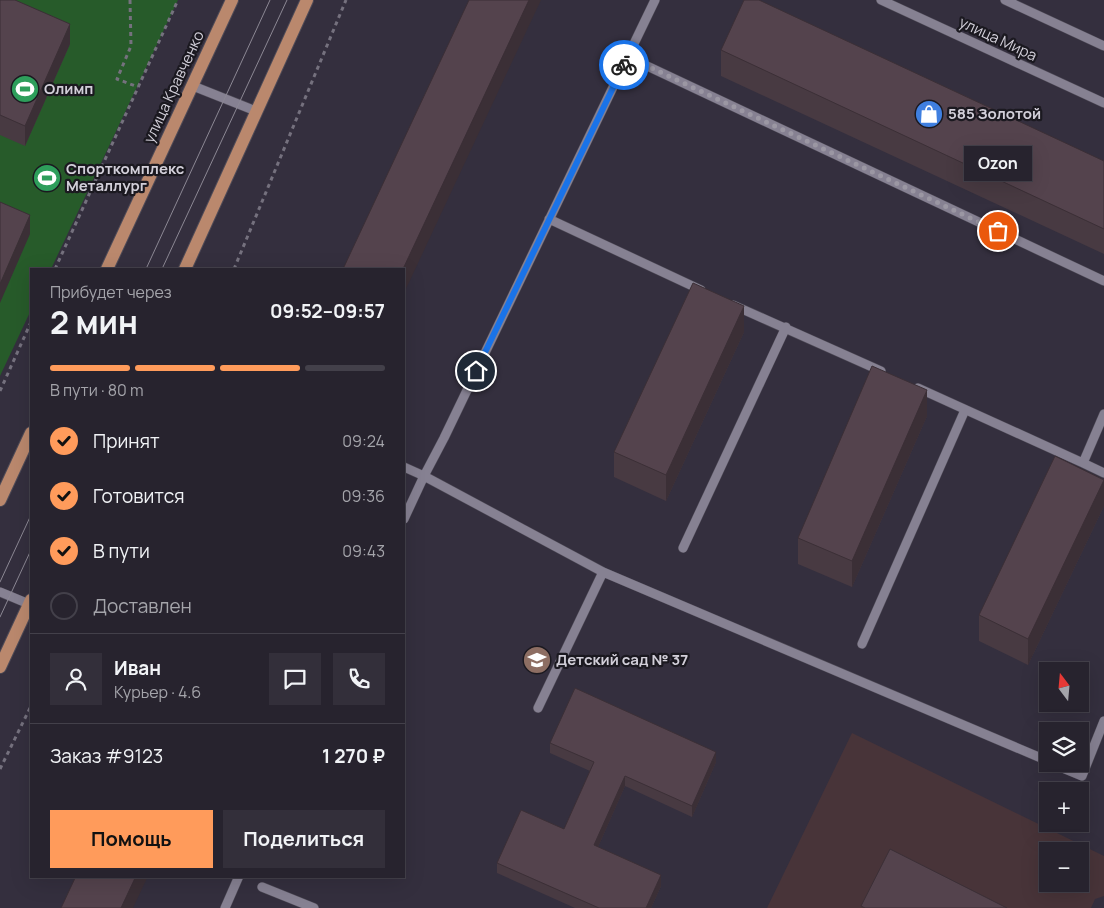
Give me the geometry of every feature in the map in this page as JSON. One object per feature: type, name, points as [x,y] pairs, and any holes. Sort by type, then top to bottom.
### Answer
[{"type":"main road","name":"улица Кравченко","points":[[108,268],[232,0]]},
{"type":"main road","points":[[185,268],[307,0]]},
{"type":"main road","points":[[0,500],[30,435]]},
{"type":"main road","points":[[0,666],[30,602]]},
{"type":"street","points":[[405,517],[655,0]]},
{"type":"street","name":"улица Мира","points":[[881,0],[1104,103]]},
{"type":"street","points":[[1006,0],[1104,46]]},
{"type":"street","points":[[628,57],[1104,281]]},
{"type":"street","points":[[193,86],[256,111]]},
{"type":"street","points":[[549,219],[712,295]]},
{"type":"street","points":[[721,299],[894,377]]},
{"type":"street","points":[[683,548],[786,327]]},
{"type":"street","points":[[912,385],[1104,473]]},
{"type":"street","points":[[862,644],[965,410]]},
{"type":"street","points":[[1083,462],[1104,414]]},
{"type":"street","points":[[405,467],[603,572],[1039,757]]},
{"type":"street","points":[[538,708],[603,572]]},
{"type":"street","points":[[0,592],[30,602]]},
{"type":"street","points":[[1089,758],[1104,720]]},
{"type":"street","points":[[1072,772],[1082,776],[1084,772]]},
{"type":"street","points":[[225,908],[238,878]]},
{"type":"street","points":[[262,887],[314,908]]},
{"type":"path","points":[[130,0],[131,46],[117,78],[138,87]]},
{"type":"path","points":[[56,268],[178,0]]},
{"type":"path","points":[[234,268],[346,0]]},
{"type":"path","points":[[0,391],[30,324]]},
{"type":"path","points":[[0,769],[30,708]]},
{"type":"shaded area","points":[[852,733],[1039,824],[1039,832],[1055,832],[1075,842],[1039,842],[1039,892],[1089,892],[1089,849],[1104,856],[1104,896],[1095,899],[1091,908],[767,908]]},
{"type":"green space","name":"Спорткомплекс Металлург","points":[[0,0],[178,0],[51,268],[30,268],[30,312],[0,376]]},
{"type":"building","name":"Олимп","points":[[0,0],[15,0],[70,24],[25,126],[0,115]]},
{"type":"building","points":[[469,0],[529,0],[403,268],[343,268]]},
{"type":"building","points":[[744,0],[759,0],[1104,161],[1104,229],[721,50]]},
{"type":"building","points":[[0,202],[30,215],[0,284]]},
{"type":"building","points":[[693,283],[744,306],[666,475],[614,452]]},
{"type":"building","points":[[872,366],[927,390],[852,561],[798,538]]},
{"type":"building","points":[[1055,456],[1104,480],[1028,639],[979,615]]},
{"type":"building","points":[[575,688],[716,752],[692,806],[625,776],[594,845],[661,875],[646,908],[599,908],[497,863],[521,810],[564,829],[594,762],[550,743]]},
{"type":"building","points":[[890,849],[1007,908],[865,908],[861,906]]},
{"type":"building","points":[[75,878],[135,878],[121,908],[61,908]]},
{"type":"tram line","points":[[146,268],[270,0]]},
{"type":"tram line","points":[[162,268],[287,0]]},
{"type":"tram line","points":[[0,582],[30,517]]},
{"type":"tram line","points":[[0,617],[30,552]]},
{"type":"way so far","points":[[624,65],[628,57],[998,231]]},
{"type":"place","name":"Олимп","points":[[25,89]]},
{"type":"place","name":"585 Золотой","points":[[929,114]]},
{"type":"place","name":"Спорткомплекс Металлург","points":[[47,178]]},
{"type":"place","name":"Ozon","points":[[998,231]]},
{"type":"place","name":"Детский сад № 37","points":[[537,660]]},
{"type":"route","points":[[476,371],[624,65]]}]
